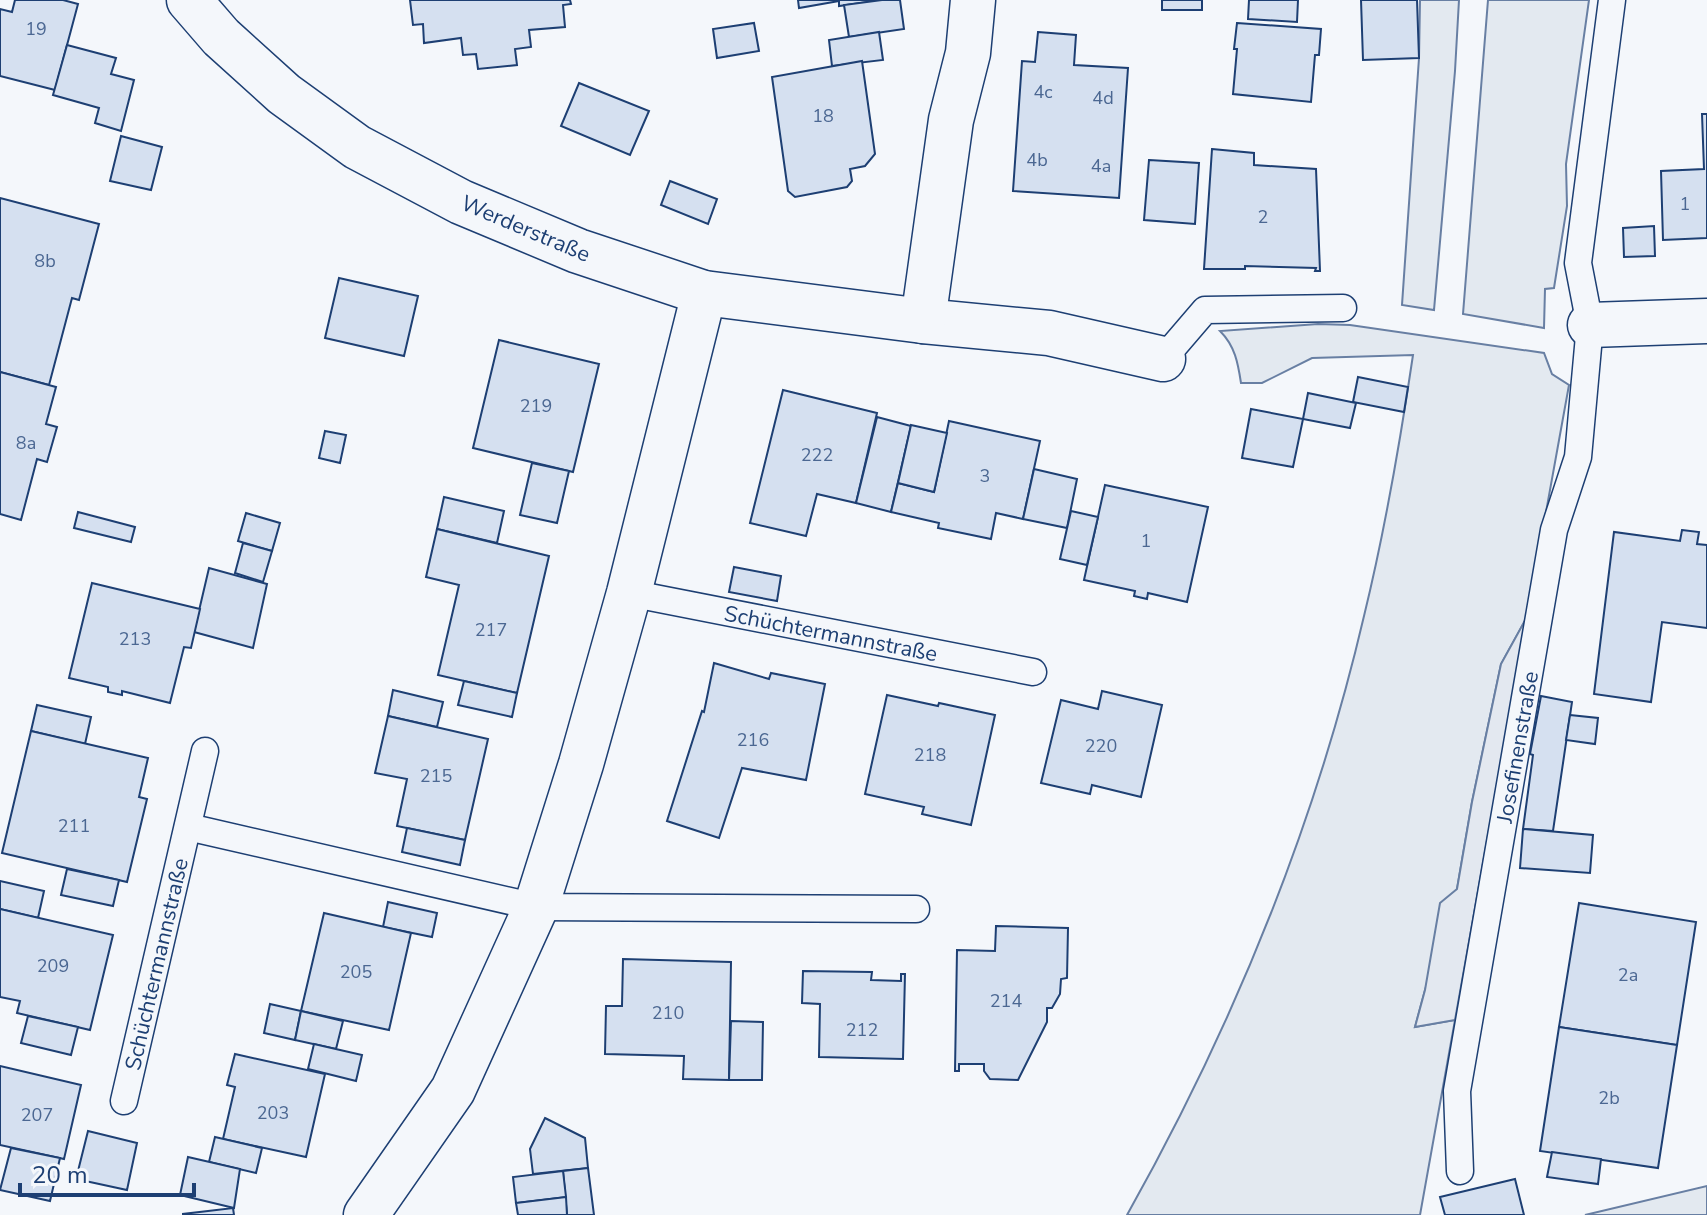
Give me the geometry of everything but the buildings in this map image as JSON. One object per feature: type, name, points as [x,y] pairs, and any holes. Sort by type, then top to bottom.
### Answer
[{"type":"street","name":"Werderstraße","points":[[189,0],[221,37],[284,94],[357,147],[461,202],[578,251],[704,293],[923,321],[1049,333],[1163,359]]},
{"type":"street","points":[[923,321],[951,120],[968,53],[973,0]]},
{"type":"street","points":[[366,1215],[453,1090],[536,907],[581,764],[629,593],[704,293]]},
{"type":"street","points":[[1590,325],[1707,321]]},
{"type":"lane","name":"Josefinenstraße","points":[[1460,1171],[1457,1091],[1554,530],[1578,457],[1590,325],[1578,263],[1612,0]]},
{"type":"lane","points":[[1163,359],[1205,310],[1343,308]]},
{"type":"lane","name":"Schüchtermannstraße","points":[[629,593],[1033,672]]},
{"type":"lane","name":"Schüchtermannstraße","points":[[124,1101],[205,751]]},
{"type":"lane","name":"Schüchtermannstraße","points":[[188,827],[536,907],[916,909]]},
{"type":"shaded area","points":[[1420,0],[1459,0],[1434,310],[1402,305],[1419,58]]},
{"type":"shaded area","points":[[1488,0],[1589,0],[1566,164],[1567,206],[1554,288],[1545,289],[1544,328],[1463,314]]},
{"type":"shaded area","points":[[1318,324],[1350,325],[1544,353],[1552,374],[1569,385],[1527,617],[1501,664],[1457,889],[1415,1027],[1455,1020],[1420,1215],[1127,1215],[1235,999],[1295,849],[1344,694],[1379,551],[1413,355],[1312,358],[1262,383],[1241,383],[1232,349],[1220,331]]},
{"type":"shaded area","points":[[1527,617],[1455,1020],[1415,1027],[1425,990],[1440,903],[1457,889],[1501,664]]},
{"type":"shaded area","points":[[1707,1186],[1707,1215],[1585,1215]]}]
